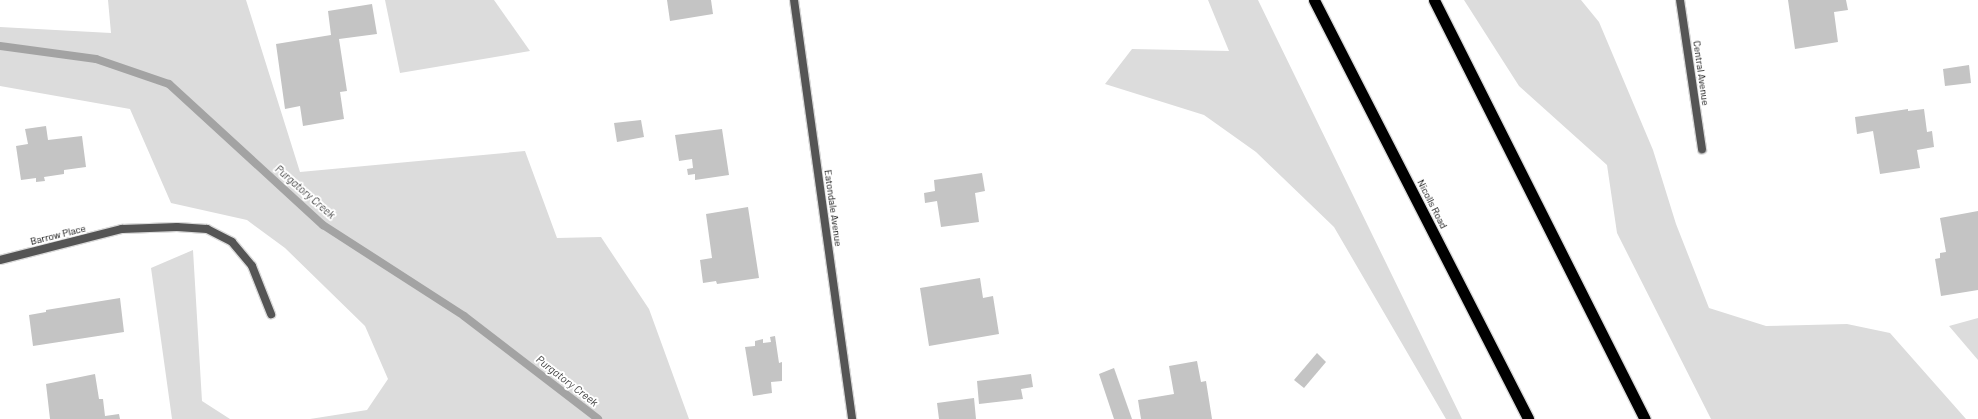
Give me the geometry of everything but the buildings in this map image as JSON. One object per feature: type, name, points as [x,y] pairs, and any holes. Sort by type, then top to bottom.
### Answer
[{"type":"highway","name":"Nicolls Road","points":[[1314,0],[1528,419]]},
{"type":"highway","points":[[1434,0],[1645,419]]},
{"type":"street","name":"Eatondale Avenue","points":[[794,0],[852,419]]},
{"type":"street","name":"Central Avenue","points":[[1680,0],[1702,149]]},
{"type":"street","name":"Barrow Place","points":[[0,260],[122,229],[177,226],[207,229],[232,242],[252,266],[271,314]]},
{"type":"shaded area","points":[[108,0],[246,0],[300,172],[525,151],[557,238],[601,237],[649,309],[689,419],[310,419],[367,410],[388,379],[365,326],[285,248],[247,220],[171,203],[130,109],[0,86],[0,27],[111,33]]},
{"type":"shaded area","points":[[385,0],[494,0],[530,51],[400,73]]},
{"type":"shaded area","points":[[1208,0],[1258,0],[1462,419],[1446,419],[1334,227],[1256,152],[1204,115],[1105,84],[1132,49],[1229,51]]},
{"type":"shaded area","points":[[1464,0],[1581,0],[1599,22],[1653,150],[1676,224],[1709,308],[1766,326],[1847,324],[1890,333],[1966,419],[1711,419],[1617,233],[1607,165],[1519,86]]},
{"type":"shaded area","points":[[193,250],[202,401],[230,419],[172,419],[151,268]]},
{"type":"shaded area","points":[[1978,318],[1978,360],[1949,326]]},
{"type":"waterway","name":"Purgatory Creek","points":[[0,46],[96,59],[169,84],[323,225],[464,316],[598,419]]}]
